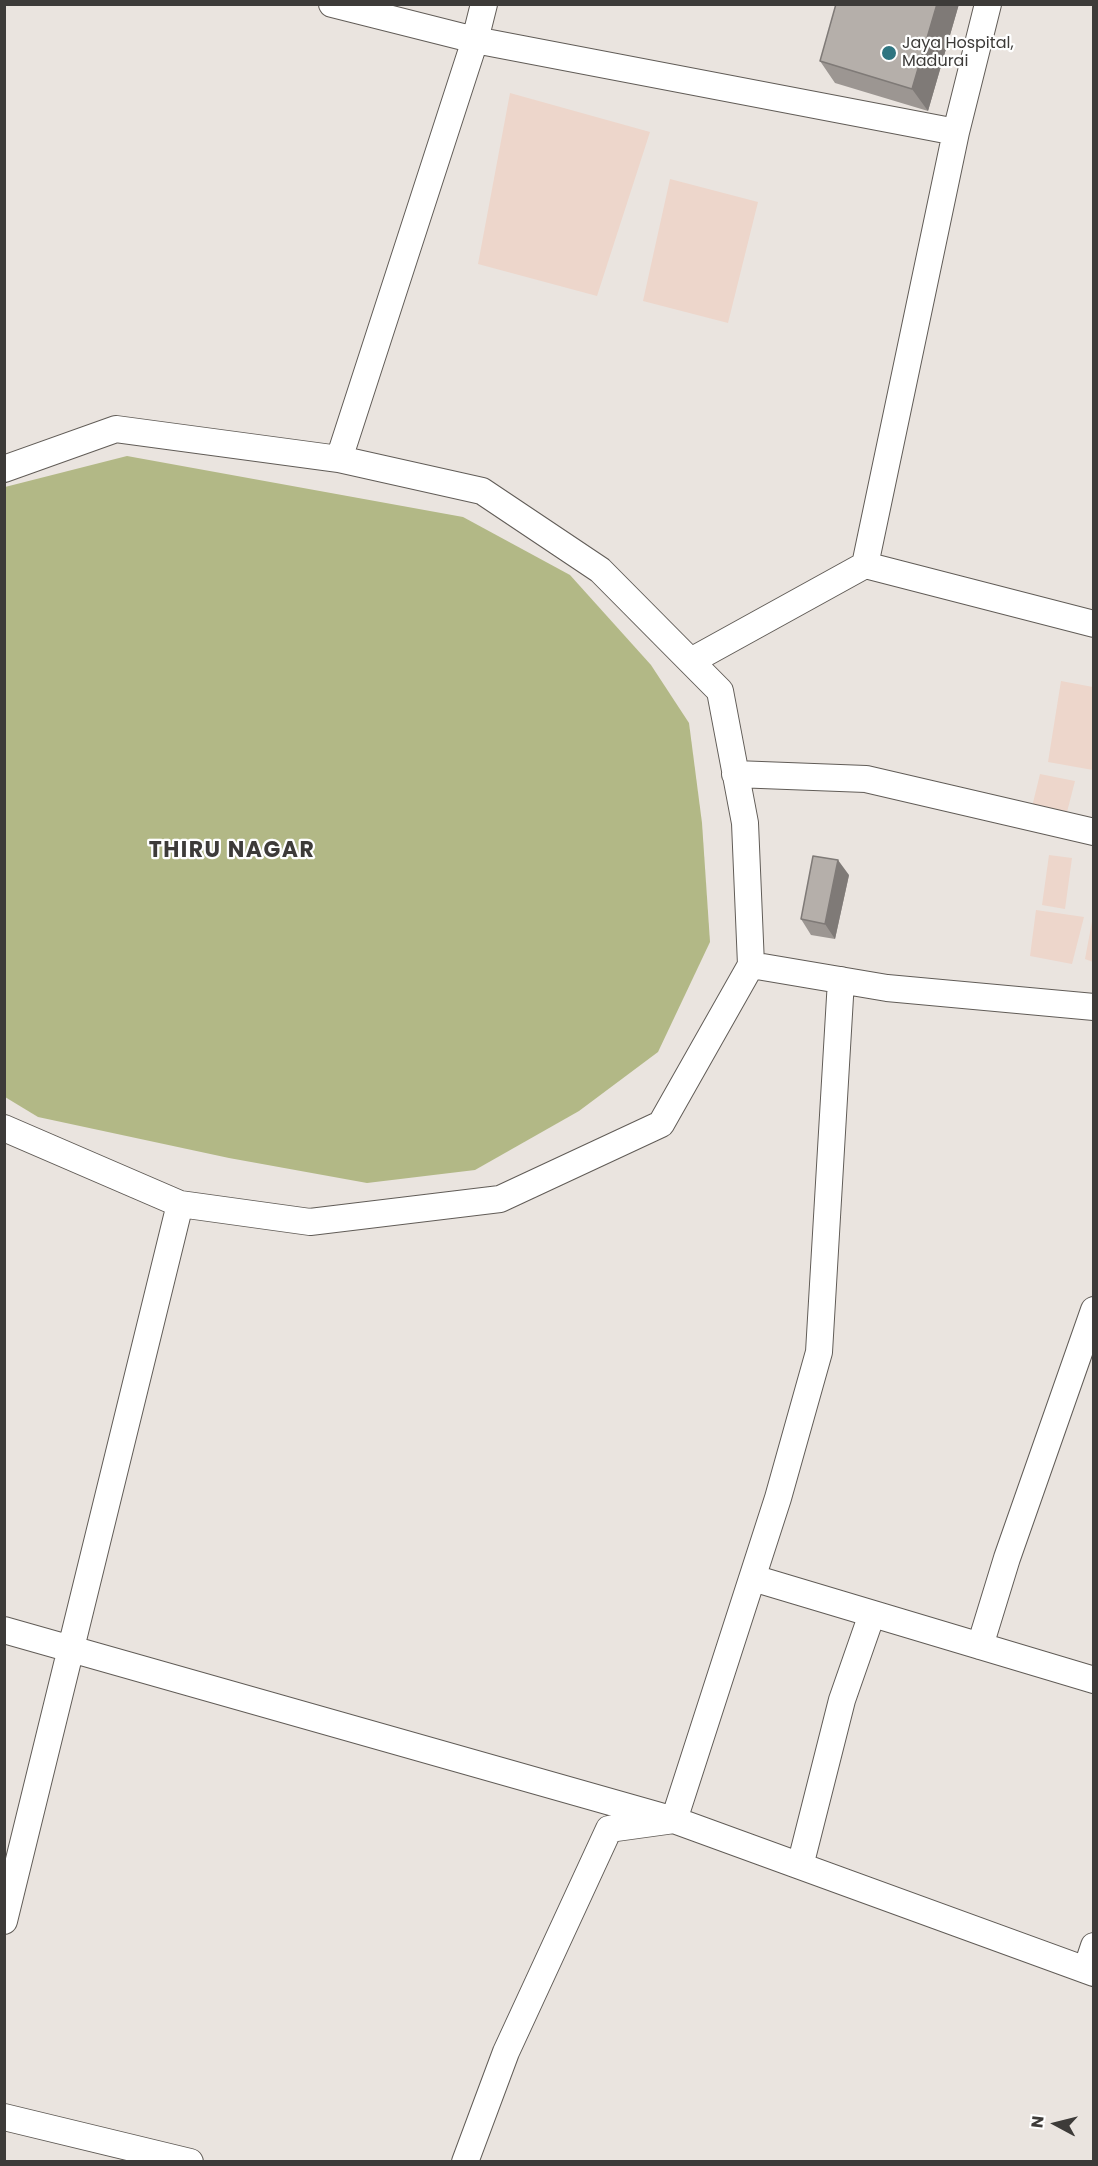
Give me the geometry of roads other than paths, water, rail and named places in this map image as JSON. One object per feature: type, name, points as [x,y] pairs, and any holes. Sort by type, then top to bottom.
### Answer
[{"type":"street","points":[[332,4],[475,40],[956,132]]},
{"type":"street","points":[[339,459],[475,40],[484,4]]},
{"type":"street","points":[[865,566],[956,132],[988,4]]},
{"type":"street","points":[[4,469],[116,429],[339,459],[482,491],[600,570],[720,691],[745,824],[751,965],[661,1124],[500,1199],[310,1222],[180,1204],[4,1128]]},
{"type":"street","points":[[691,661],[865,566],[1094,624]]},
{"type":"street","points":[[735,774],[866,779],[1094,832]]},
{"type":"street","points":[[751,965],[887,988],[1094,1007]]},
{"type":"street","points":[[674,1820],[778,1498],[819,1352],[841,980]]},
{"type":"street","points":[[4,1921],[180,1204]]},
{"type":"street","points":[[980,1646],[1007,1558],[1094,1310]]},
{"type":"street","points":[[753,1578],[1094,1680]]},
{"type":"street","points":[[800,1866],[842,1700],[872,1614]]},
{"type":"street","points":[[4,1630],[674,1820],[1090,1971],[1094,1946]]},
{"type":"street","points":[[465,2162],[506,2052],[609,1829],[674,1820]]},
{"type":"street","points":[[4,2117],[190,2162]]},
{"type":"place","name":"Jaya Hospital, Madurai","points":[[889,53]]},
{"type":"district","name":"THIRU NAGAR","points":[[232,851]]}]
